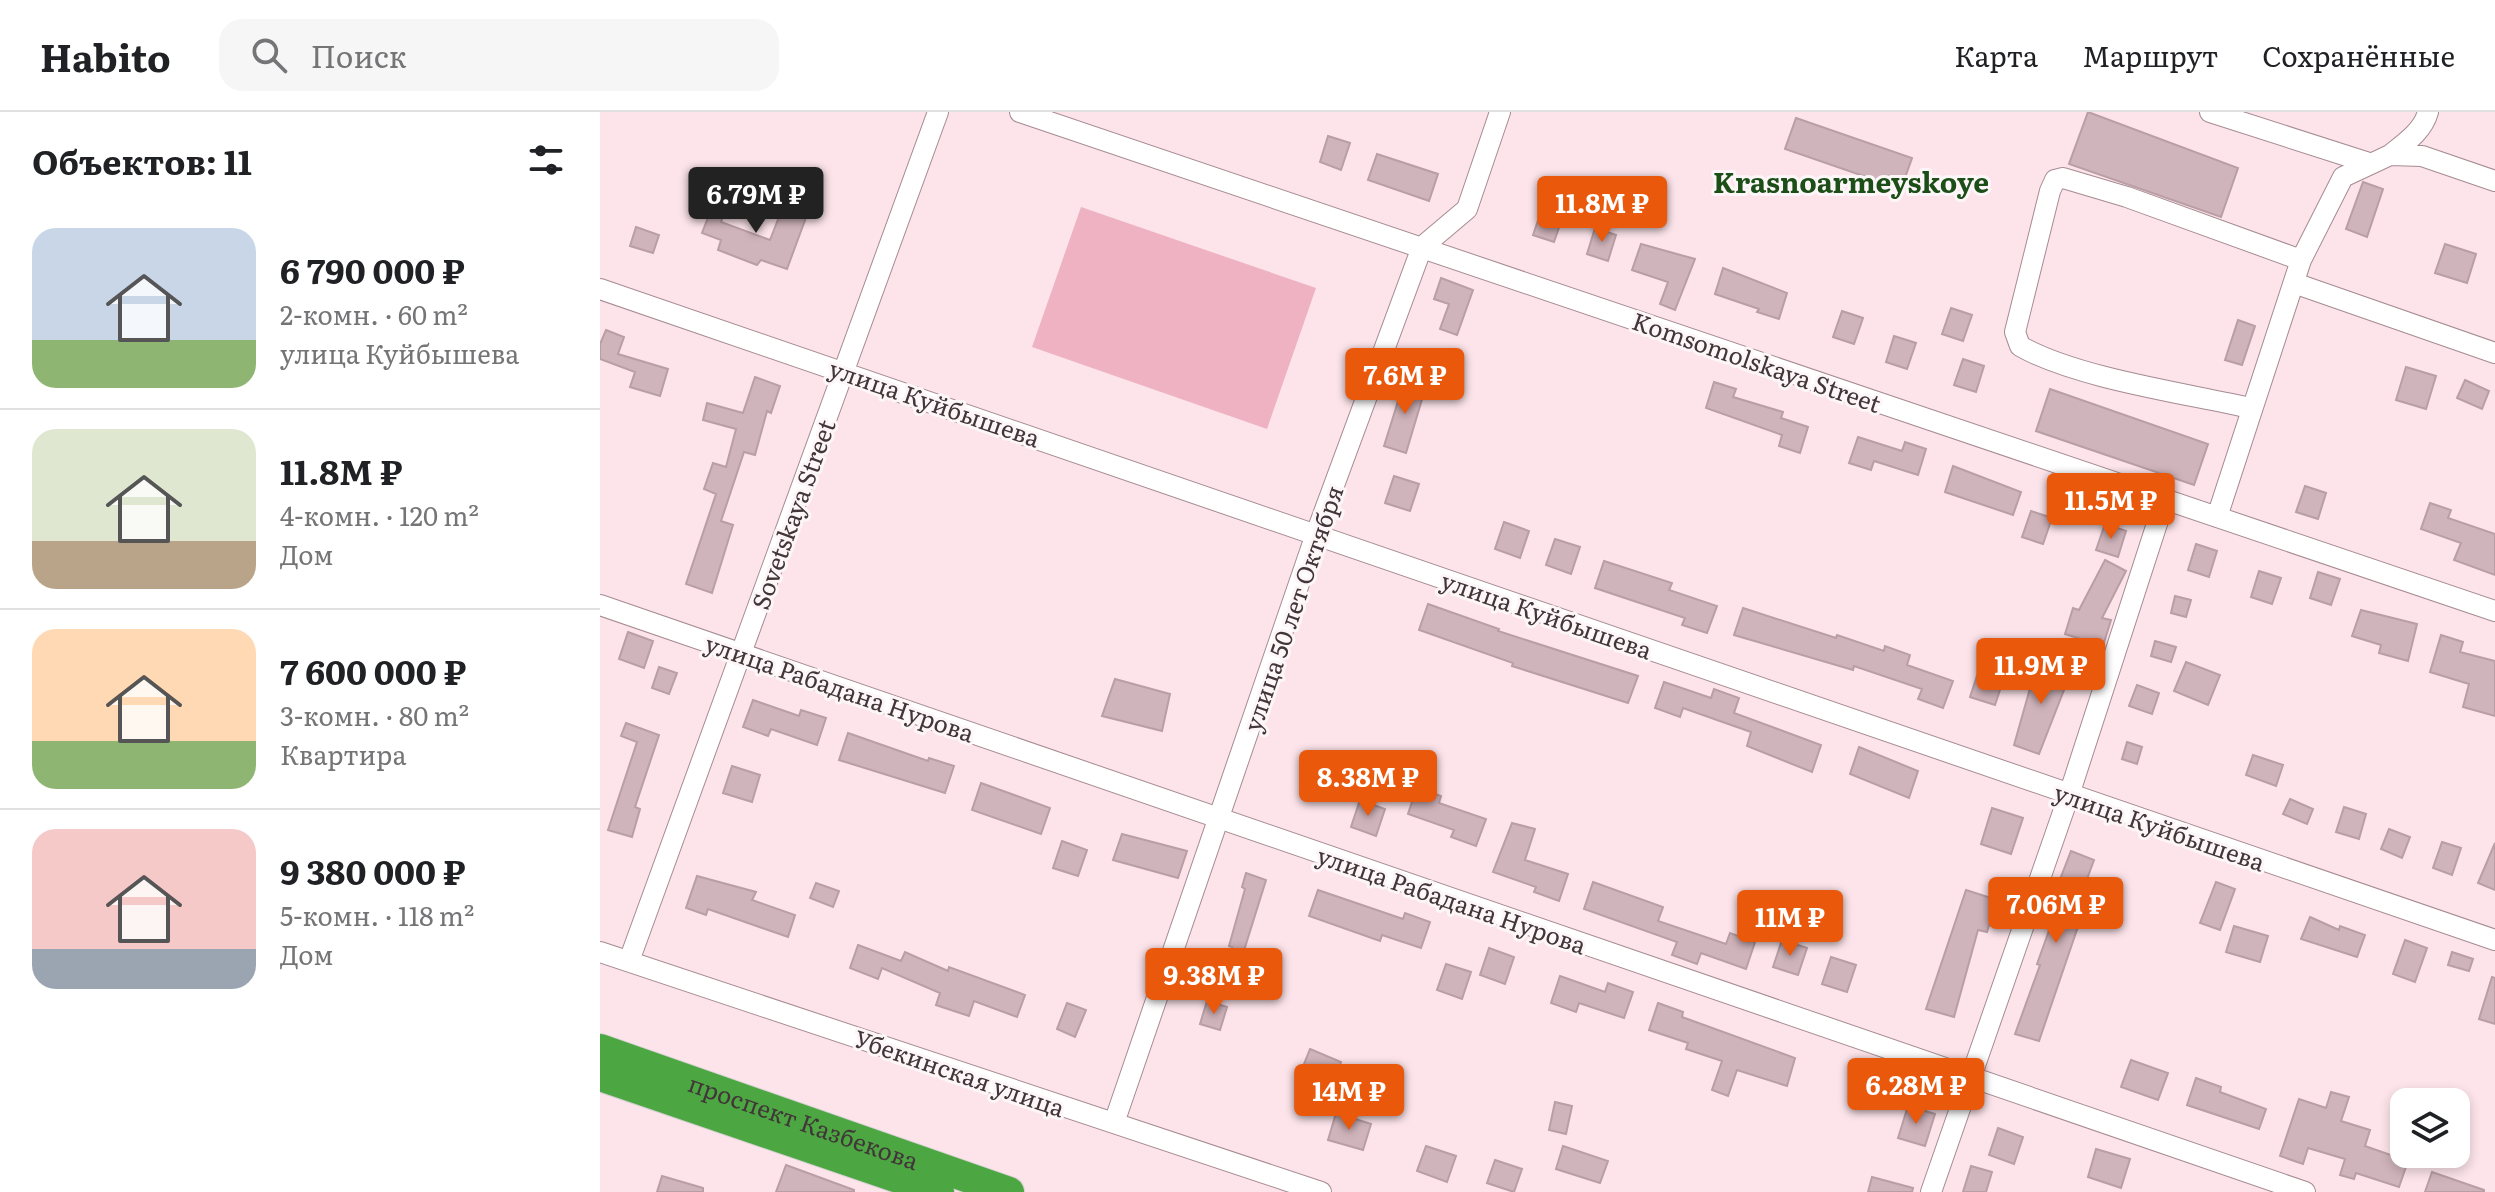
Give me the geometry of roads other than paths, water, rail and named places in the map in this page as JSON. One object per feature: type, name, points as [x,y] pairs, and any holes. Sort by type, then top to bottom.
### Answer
[{"type":"highway","name":"проспект Казбекова","points":[[600,1049],[1009,1192]]},
{"type":"highway","name":"проспект Казбекова","points":[[600,1076],[939,1192]]},
{"type":"street","name":"Sovetskaya Street","points":[[629,961],[938,112]]},
{"type":"street","name":"Komsomolskaya Street","points":[[1020,112],[2495,611]]},
{"type":"street","name":"улица 50 лет Октября","points":[[1114,1123],[1316,534],[1422,247],[1467,209],[1500,112]]},
{"type":"street","points":[[2210,112],[2369,163]]},
{"type":"street","points":[[2217,517],[2250,408],[2301,260],[2343,177],[2390,155],[2411,138],[2425,121],[2428,112]]},
{"type":"street","points":[[2390,155],[2422,156],[2495,181]]},
{"type":"street","points":[[2250,408],[2074,368],[2037,356],[2020,346],[2015,332],[2050,191],[2055,180],[2063,178],[2127,197],[2301,260]]},
{"type":"street","points":[[2294,283],[2495,353]]},
{"type":"street","name":"улица Куйбышева","points":[[600,289],[844,370],[2495,940]]},
{"type":"street","points":[[1931,1192],[2069,795],[2165,499]]},
{"type":"street","name":"улица Рабадана Нурова","points":[[600,605],[2305,1192]]},
{"type":"street","name":"Убекинская улица","points":[[600,952],[1321,1192]]},
{"type":"district","name":"Krasnoarmeyskoye","points":[[1851,181]]}]
